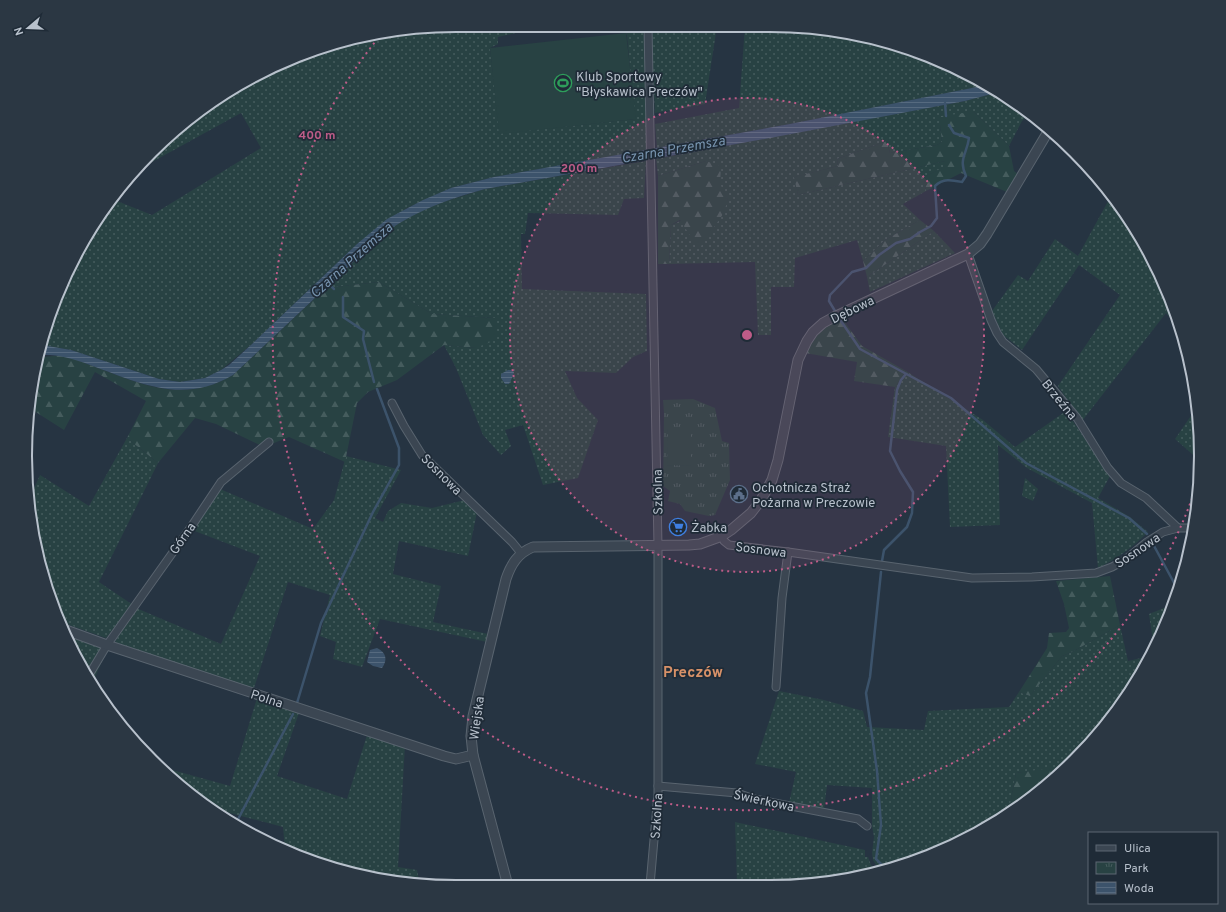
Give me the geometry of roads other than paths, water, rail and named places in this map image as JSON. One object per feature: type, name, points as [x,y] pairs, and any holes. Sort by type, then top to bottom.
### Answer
[{"type":"street","name":"Szkolna","points":[[648,32],[658,546],[658,786],[650,880]]},
{"type":"street","name":"Dębowa","points":[[722,536],[751,513],[761,500],[772,480],[778,460],[798,360],[813,332],[823,323],[834,317],[968,254],[980,244],[1046,134]]},
{"type":"street","name":"Brzeźna","points":[[968,254],[991,320],[1003,342],[1036,369],[1077,418],[1108,468],[1121,482],[1146,498],[1178,528]]},
{"type":"street","name":"Sosnowa","points":[[392,403],[404,426],[422,454],[512,542],[521,553],[533,547],[546,546],[689,545],[700,544],[722,536],[724,541],[729,545],[972,578],[1032,577],[1096,573],[1125,560],[1162,532],[1178,528],[1188,528]]},
{"type":"street","name":"Górna","points":[[91,672],[107,645],[221,482],[269,442]]},
{"type":"street","points":[[776,687],[782,598],[788,552]]},
{"type":"street","name":"Wiejska","points":[[506,880],[473,755],[471,729],[506,579],[515,559],[521,553]]},
{"type":"street","name":"Polna","points":[[70,632],[444,756],[456,759],[473,755]]},
{"type":"street","name":"Świerkowa","points":[[658,786],[737,793],[754,799],[858,819],[867,826]]},
{"type":"water","name":"Czarna Przemsza","points":[[978,87],[991,94],[965,101],[770,138],[485,189],[444,202],[405,220],[381,236],[233,375],[214,384],[196,389],[179,390],[161,388],[144,384],[71,359],[59,356],[44,355],[46,346],[71,350],[159,379],[180,382],[205,378],[229,365],[357,244],[387,219],[423,200],[451,188],[494,177],[790,124]]},
{"type":"water","points":[[508,370],[514,372],[509,384],[505,384],[501,378],[501,374]]},
{"type":"water","points":[[377,648],[385,656],[385,662],[382,668],[373,666],[367,662],[370,650]]},
{"type":"waterway","points":[[945,103],[946,116]]},
{"type":"waterway","points":[[835,311],[829,301],[830,295],[852,272],[866,268],[879,255],[896,243],[910,239],[931,226],[937,218],[935,186],[944,181],[951,180],[962,182],[966,176],[963,161],[969,138],[954,133],[949,125]]},
{"type":"waterway","name":"Czarna Przemsza","points":[[327,282],[334,289]]},
{"type":"waterway","points":[[343,297],[343,317],[364,331],[363,339],[374,382]]},
{"type":"waterway","points":[[839,318],[860,349],[951,398],[1026,463],[1129,518],[1147,534]]},
{"type":"waterway","points":[[882,561],[884,550],[907,527],[912,513],[913,492],[890,451],[897,390],[901,380],[906,374]]},
{"type":"waterway","points":[[297,703],[321,623],[373,512],[399,465],[399,448],[377,389]]},
{"type":"waterway","points":[[1153,544],[1174,583]]},
{"type":"waterway","points":[[881,572],[870,677],[866,693],[877,771],[881,825],[876,859],[882,865]]},
{"type":"waterway","points":[[238,819],[293,714]]},
{"type":"place","name":"Klub Sportowy \"Błyskawica Preczów\"","points":[[563,83]]},
{"type":"place","name":"Ochotnicza Straż Pożarna w Preczowie","points":[[739,494]]},
{"type":"place","name":"Żabka","points":[[678,527]]},
{"type":"district","name":"Preczów","points":[[693,672]]}]
